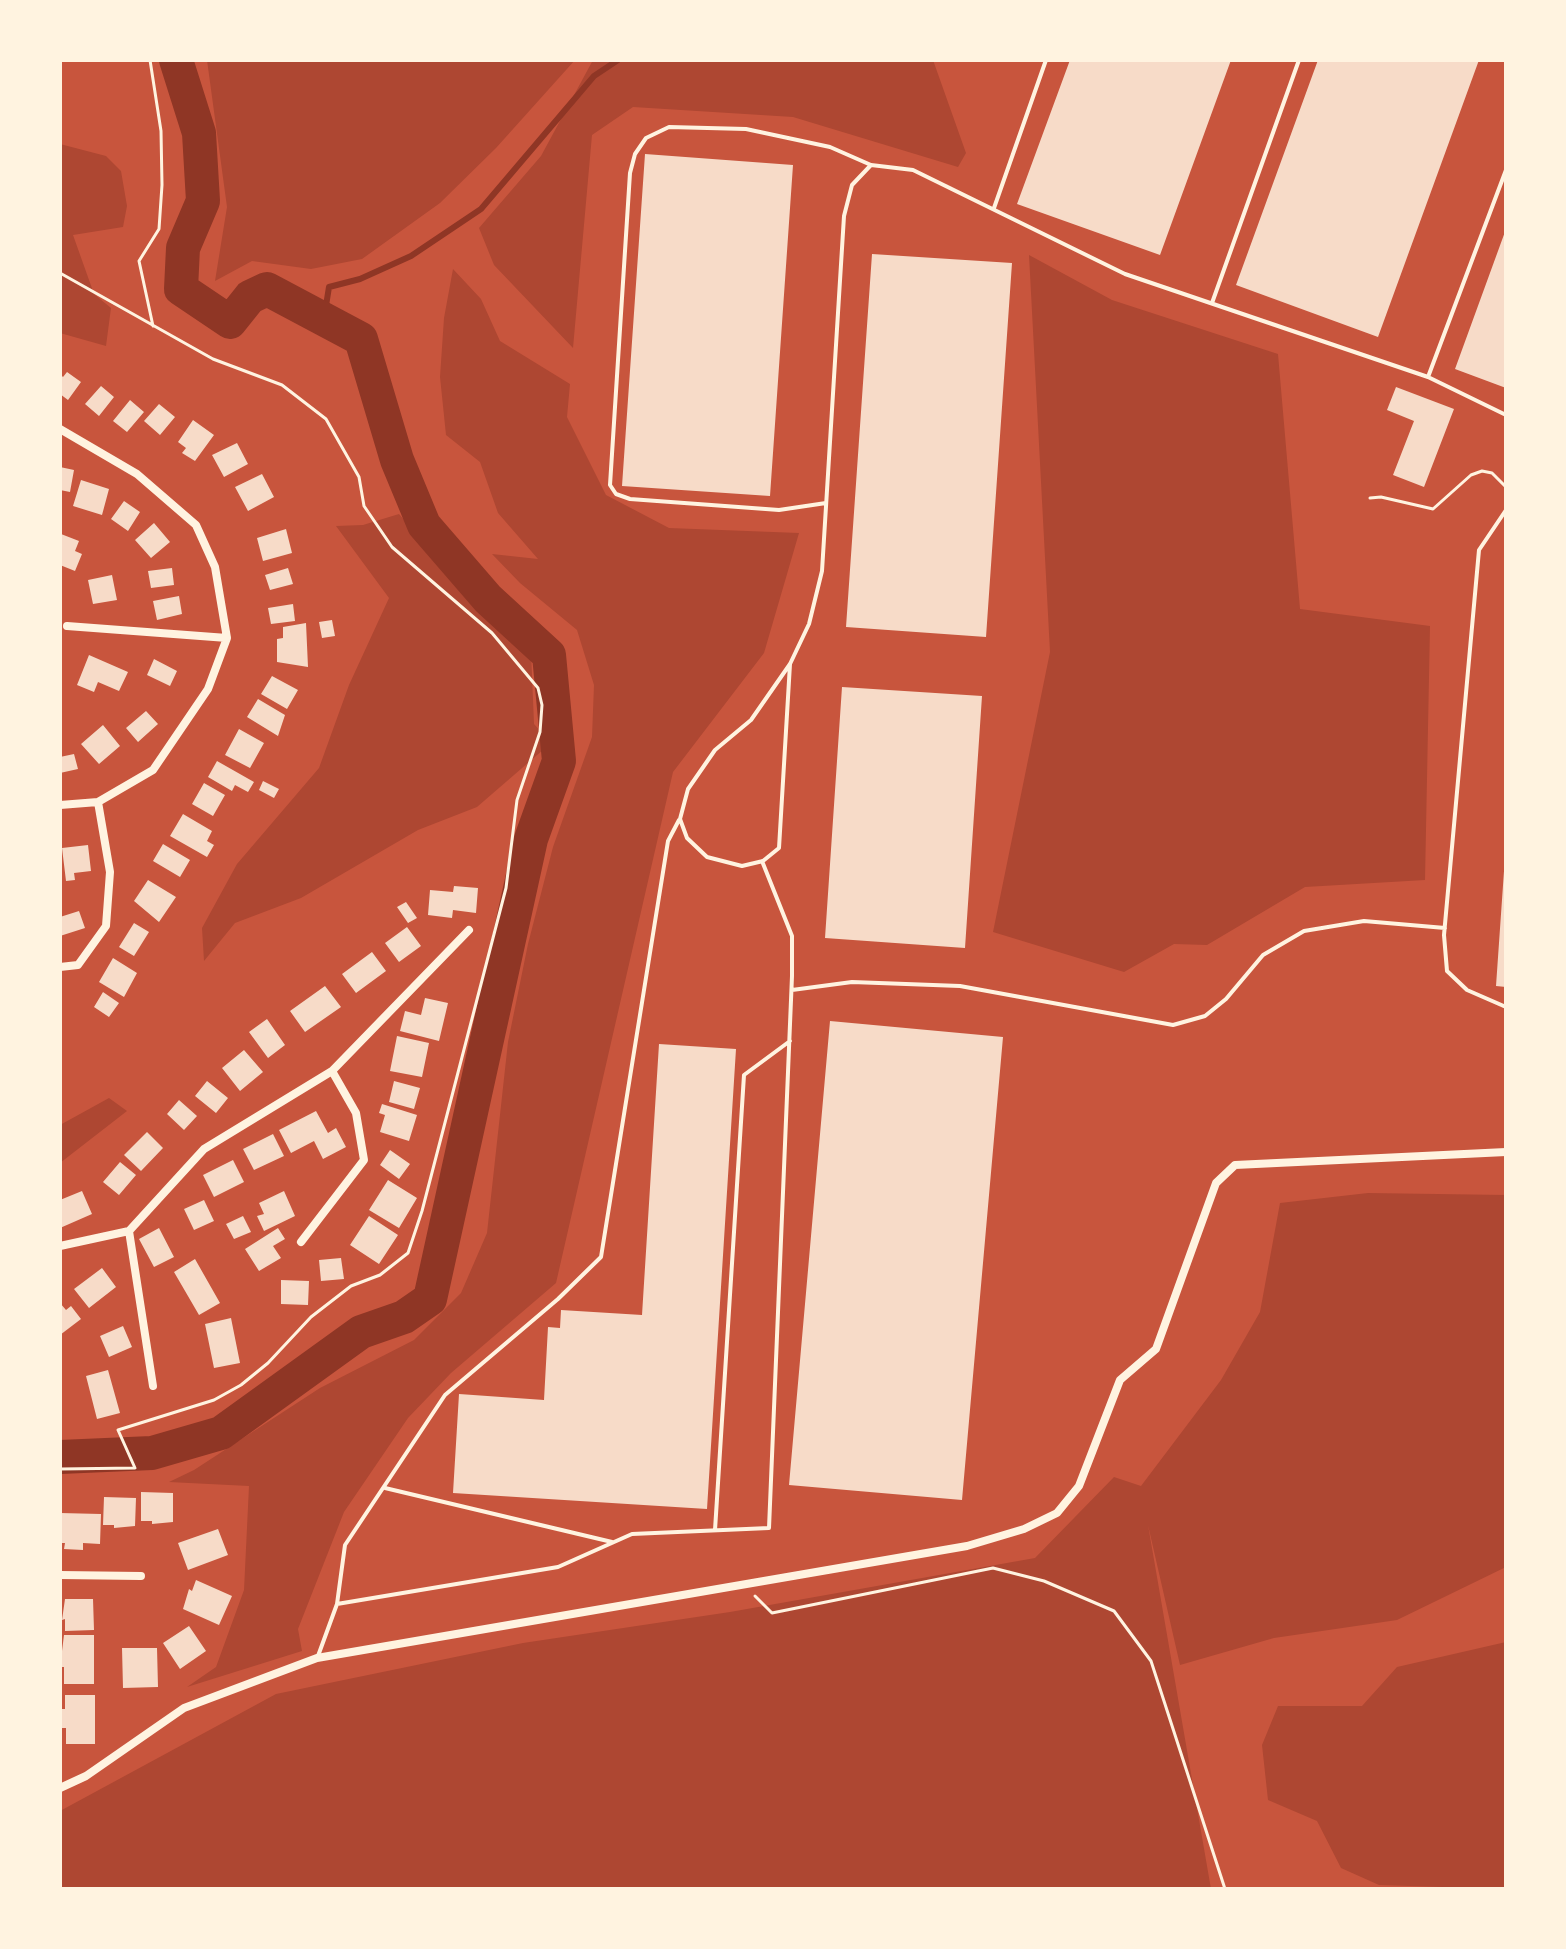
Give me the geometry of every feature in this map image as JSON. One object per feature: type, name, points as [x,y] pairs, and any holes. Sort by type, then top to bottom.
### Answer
[{"type":"street","points":[[60,429],[137,474],[196,525],[215,567],[227,638],[208,689],[153,770],[98,802],[60,805]]},
{"type":"street","points":[[67,626],[227,638]]},
{"type":"street","points":[[60,967],[78,965],[106,926],[110,872],[98,802]]},
{"type":"street","points":[[60,1246],[129,1231],[204,1149],[332,1071],[469,930]]},
{"type":"street","points":[[301,1242],[364,1160],[356,1113],[332,1071]]},
{"type":"street","points":[[60,1788],[86,1776],[184,1708],[317,1658],[967,1546],[1024,1529],[1057,1513],[1079,1486],[1120,1380],[1156,1349],[1216,1183],[1235,1165],[1506,1152]]},
{"type":"street","points":[[129,1231],[153,1386]]},
{"type":"street","points":[[60,1575],[141,1576]]},
{"type":"lane","points":[[994,208],[1046,60]]},
{"type":"lane","points":[[1212,303],[1299,60]]},
{"type":"lane","points":[[826,503],[779,510],[630,499],[616,494],[610,485],[630,173],[635,154],[646,138],[669,127],[746,129],[830,147],[871,165],[913,170],[1125,274],[1428,377],[1506,415]]},
{"type":"lane","points":[[317,1658],[337,1604],[345,1545],[445,1395],[558,1299],[601,1257],[668,841],[680,819],[688,789],[715,750],[751,720],[790,664],[809,624],[822,571],[844,216],[852,185],[871,165]]},
{"type":"lane","points":[[1428,377],[1506,170]]},
{"type":"lane","points":[[1506,510],[1479,550],[1445,928],[1447,971],[1467,990],[1506,1007]]},
{"type":"lane","points":[[680,819],[687,838],[707,857],[742,866],[762,861],[779,848],[790,664]]},
{"type":"lane","points":[[337,1604],[558,1567],[632,1534],[769,1528],[791,1040],[792,936],[762,861]]},
{"type":"lane","points":[[792,990],[852,982],[960,986],[1173,1025],[1205,1016],[1226,999],[1263,955],[1304,931],[1364,921],[1445,928]]},
{"type":"lane","points":[[715,1530],[744,1075],[791,1040]]},
{"type":"lane","points":[[385,1488],[612,1542]]},
{"type":"path","points":[[150,60],[161,131],[162,185],[159,229],[139,261],[153,326]]},
{"type":"path","points":[[60,273],[213,359],[282,385],[326,419],[359,477],[364,506],[392,547],[492,633],[538,688],[542,705],[540,732],[517,800],[506,888],[422,1211],[408,1253],[380,1275],[351,1286],[311,1317],[268,1363],[241,1385],[214,1400],[118,1430],[135,1468],[60,1469]]},
{"type":"path","points":[[1370,498],[1381,497],[1433,509],[1471,475],[1482,471],[1492,473],[1506,487]]},
{"type":"path","points":[[744,1585],[772,1613],[993,1568],[1044,1581],[1114,1611],[1151,1661],[1225,1889]]},
{"type":"shaded area","points":[[207,60],[575,60],[496,148],[440,203],[362,259],[311,269],[252,261],[215,281],[227,207]]},
{"type":"shaded area","points":[[593,60],[933,60],[966,153],[958,167],[793,117],[633,107],[592,135],[573,348],[494,265],[479,228],[541,156]]},
{"type":"shaded area","points":[[60,144],[106,156],[121,171],[127,206],[123,227],[73,235],[94,294],[111,308],[106,346],[60,333]]},
{"type":"shaded area","points":[[1029,255],[1112,300],[1278,354],[1300,609],[1430,626],[1425,880],[1305,887],[1207,945],[1174,944],[1124,972],[993,932],[1050,652]]},
{"type":"shaded area","points":[[453,269],[481,299],[500,341],[570,384],[567,417],[606,495],[669,528],[799,533],[764,653],[673,772],[556,1283],[451,1373],[408,1418],[344,1512],[298,1629],[302,1651],[187,1687],[216,1667],[244,1590],[249,1486],[169,1482],[194,1470],[320,1388],[414,1340],[461,1293],[487,1233],[508,1042],[528,944],[553,847],[592,737],[594,685],[577,630],[520,583],[492,554],[538,559],[498,513],[480,462],[446,435],[440,377],[444,318]]},
{"type":"shaded area","points":[[399,514],[466,593],[531,651],[534,724],[551,743],[477,807],[418,830],[301,898],[235,923],[204,961],[202,928],[237,864],[319,768],[349,685],[389,598],[336,526],[363,525]]},
{"type":"shaded area","points":[[109,1098],[127,1111],[60,1163],[60,1125]]},
{"type":"shaded area","points":[[1368,1193],[1506,1195],[1506,1567],[1397,1620],[1274,1638],[1180,1665],[1148,1525],[1211,1889],[60,1889],[60,1811],[276,1694],[523,1643],[730,1612],[1035,1558],[1114,1477],[1141,1486],[1221,1380],[1260,1312],[1280,1203]]},
{"type":"shaded area","points":[[1506,1642],[1506,1889],[1379,1885],[1341,1868],[1317,1821],[1268,1800],[1262,1745],[1278,1706],[1362,1706],[1397,1667]]},
{"type":"building","points":[[1070,60],[1231,60],[1160,255],[1017,204]]},
{"type":"building","points":[[1318,60],[1479,60],[1378,337],[1236,285]]},
{"type":"building","points":[[645,154],[793,165],[770,496],[622,486]]},
{"type":"building","points":[[1506,229],[1506,388],[1455,369]]},
{"type":"building","points":[[872,254],[1012,263],[986,637],[846,627]]},
{"type":"building","points":[[67,372],[81,382],[68,400],[60,394],[60,374],[63,377]]},
{"type":"building","points":[[101,386],[114,397],[99,416],[85,404]]},
{"type":"building","points":[[1396,387],[1454,409],[1424,487],[1393,475],[1414,421],[1387,410]]},
{"type":"building","points":[[130,400],[144,412],[127,432],[113,421]]},
{"type":"building","points":[[159,404],[175,417],[160,435],[144,421]]},
{"type":"building","points":[[193,420],[214,435],[195,461],[182,453],[186,448],[178,442]]},
{"type":"building","points":[[237,443],[248,464],[224,477],[212,455]]},
{"type":"building","points":[[60,467],[74,470],[70,492],[60,490]]},
{"type":"building","points":[[262,474],[274,497],[248,511],[235,487]]},
{"type":"building","points":[[81,480],[109,489],[102,515],[73,506]]},
{"type":"building","points":[[124,501],[140,512],[128,531],[111,519]]},
{"type":"building","points":[[154,523],[170,542],[151,558],[135,540]]},
{"type":"building","points":[[286,529],[292,553],[263,561],[257,538]]},
{"type":"building","points":[[61,534],[79,541],[75,551],[82,554],[75,571],[60,565]]},
{"type":"building","points":[[172,568],[174,585],[151,588],[148,571]]},
{"type":"building","points":[[288,568],[293,584],[270,590],[265,575]]},
{"type":"building","points":[[112,575],[117,600],[93,604],[88,580]]},
{"type":"building","points":[[179,596],[182,614],[157,620],[153,601]]},
{"type":"building","points":[[293,604],[295,621],[271,624],[268,608]]},
{"type":"building","points":[[332,620],[335,636],[322,638],[319,622]]},
{"type":"building","points":[[306,623],[308,667],[277,662],[277,639],[283,638],[283,627]]},
{"type":"building","points":[[89,655],[128,672],[119,691],[98,682],[94,692],[77,685]]},
{"type":"building","points":[[154,659],[177,671],[170,686],[147,675]]},
{"type":"building","points":[[272,676],[298,690],[287,709],[261,694]]},
{"type":"building","points":[[842,687],[982,696],[965,948],[825,938]]},
{"type":"building","points":[[258,699],[285,715],[278,736],[247,717]]},
{"type":"building","points":[[146,711],[158,724],[138,742],[126,728]]},
{"type":"building","points":[[103,725],[120,746],[99,764],[81,744]]},
{"type":"building","points":[[239,729],[264,743],[250,768],[225,755]]},
{"type":"building","points":[[74,754],[78,769],[60,773],[60,757]]},
{"type":"building","points":[[217,761],[254,782],[248,792],[235,785],[232,791],[208,777]]},
{"type":"building","points":[[263,781],[279,789],[274,798],[259,790]]},
{"type":"building","points":[[204,783],[225,795],[213,816],[192,804]]},
{"type":"building","points":[[183,814],[212,831],[207,841],[214,845],[207,857],[170,836]]},
{"type":"building","points":[[163,844],[190,860],[180,877],[153,861]]},
{"type":"building","points":[[88,845],[91,871],[74,873],[75,880],[66,881],[62,848]]},
{"type":"building","points":[[1506,871],[1506,987],[1496,986]]},
{"type":"building","points":[[148,880],[176,897],[159,922],[134,901]]},
{"type":"building","points":[[454,886],[478,888],[476,913],[453,910],[452,918],[428,915],[430,890],[453,892]]},
{"type":"building","points":[[406,902],[417,918],[408,923],[397,907]]},
{"type":"building","points":[[79,911],[85,928],[60,936],[60,917]]},
{"type":"building","points":[[134,923],[149,932],[134,956],[119,947]]},
{"type":"building","points":[[407,927],[421,946],[399,962],[385,943]]},
{"type":"building","points":[[372,952],[386,971],[356,993],[342,974]]},
{"type":"building","points":[[113,958],[137,973],[124,997],[99,982]]},
{"type":"building","points":[[325,986],[341,1007],[305,1032],[290,1011]]},
{"type":"building","points":[[103,992],[119,1003],[109,1017],[94,1007]]},
{"type":"building","points":[[425,998],[448,1003],[439,1041],[400,1031],[405,1011],[421,1015]]},
{"type":"building","points":[[267,1019],[285,1045],[268,1058],[249,1032]]},
{"type":"building","points":[[830,1021],[1003,1037],[962,1500],[789,1485]]},
{"type":"building","points":[[397,1036],[429,1043],[422,1077],[390,1071]]},
{"type":"building","points":[[659,1044],[736,1049],[707,1509],[453,1493],[459,1394],[544,1400],[548,1327],[560,1328],[561,1310],[642,1315]]},
{"type":"building","points":[[244,1050],[263,1072],[240,1091],[222,1068]]},
{"type":"building","points":[[207,1081],[228,1098],[216,1113],[195,1096]]},
{"type":"building","points":[[394,1081],[420,1088],[414,1109],[389,1102]]},
{"type":"building","points":[[179,1100],[197,1116],[184,1130],[167,1114]]},
{"type":"building","points":[[382,1104],[417,1115],[409,1141],[380,1132],[385,1115],[379,1113]]},
{"type":"building","points":[[316,1111],[328,1133],[336,1128],[346,1147],[323,1159],[314,1141],[291,1153],[279,1130]]},
{"type":"building","points":[[147,1132],[163,1148],[141,1171],[124,1155]]},
{"type":"building","points":[[273,1134],[284,1156],[254,1170],[243,1149]]},
{"type":"building","points":[[390,1150],[410,1164],[399,1179],[380,1165]]},
{"type":"building","points":[[233,1160],[244,1182],[214,1197],[203,1175]]},
{"type":"building","points":[[120,1162],[136,1175],[119,1195],[103,1182]]},
{"type":"building","points":[[388,1180],[417,1198],[399,1228],[369,1210]]},
{"type":"building","points":[[82,1191],[92,1214],[60,1228],[60,1200]]},
{"type":"building","points":[[284,1191],[295,1216],[264,1231],[257,1216],[264,1214],[259,1203]]},
{"type":"building","points":[[204,1200],[214,1221],[194,1230],[184,1209]]},
{"type":"building","points":[[243,1216],[251,1232],[234,1239],[226,1224]]},
{"type":"building","points":[[369,1216],[398,1235],[379,1264],[350,1245]]},
{"type":"building","points":[[159,1228],[174,1257],[154,1267],[139,1239]]},
{"type":"building","points":[[278,1228],[285,1239],[273,1246],[281,1258],[259,1271],[245,1249]]},
{"type":"building","points":[[341,1258],[344,1279],[321,1281],[319,1260]]},
{"type":"building","points":[[195,1259],[220,1303],[199,1315],[174,1272]]},
{"type":"building","points":[[102,1268],[116,1287],[89,1308],[74,1289]]},
{"type":"building","points":[[281,1280],[309,1281],[308,1305],[281,1304]]},
{"type":"building","points":[[60,1303],[66,1310],[71,1306],[81,1319],[60,1335]]},
{"type":"building","points":[[231,1318],[240,1363],[214,1368],[205,1324]]},
{"type":"building","points":[[123,1326],[132,1347],[109,1357],[100,1336]]},
{"type":"building","points":[[108,1370],[120,1413],[97,1419],[86,1376]]},
{"type":"building","points":[[141,1492],[173,1493],[173,1522],[152,1524],[152,1521],[141,1521]]},
{"type":"building","points":[[104,1497],[136,1498],[135,1526],[114,1528],[114,1525],[103,1525]]},
{"type":"building","points":[[60,1513],[101,1514],[100,1544],[83,1543],[83,1550],[64,1549],[65,1543],[60,1543]]},
{"type":"building","points":[[218,1529],[228,1555],[188,1570],[178,1543]]},
{"type":"building","points":[[196,1580],[232,1596],[219,1625],[183,1609],[189,1589],[192,1591]]},
{"type":"building","points":[[65,1599],[93,1599],[94,1630],[65,1631],[65,1619],[62,1620]]},
{"type":"building","points":[[189,1626],[206,1651],[180,1669],[163,1643]]},
{"type":"building","points":[[64,1635],[94,1635],[94,1684],[64,1684],[64,1667],[60,1667]]},
{"type":"building","points":[[122,1648],[157,1648],[158,1687],[123,1688]]},
{"type":"building","points":[[65,1695],[95,1695],[95,1744],[66,1744],[66,1728],[60,1728],[60,1709],[65,1709]]},
{"type":"waterway","points":[[60,1457],[152,1453],[221,1433],[361,1332],[404,1317],[430,1299],[531,839],[559,761],[549,655],[488,599],[424,525],[397,460],[361,339],[267,289],[250,297],[230,322],[181,289],[183,248],[203,201],[199,133],[176,60]]},
{"type":"waterway","points":[[324,318],[329,287],[360,279],[411,256],[481,209],[594,76],[618,60]]}]
